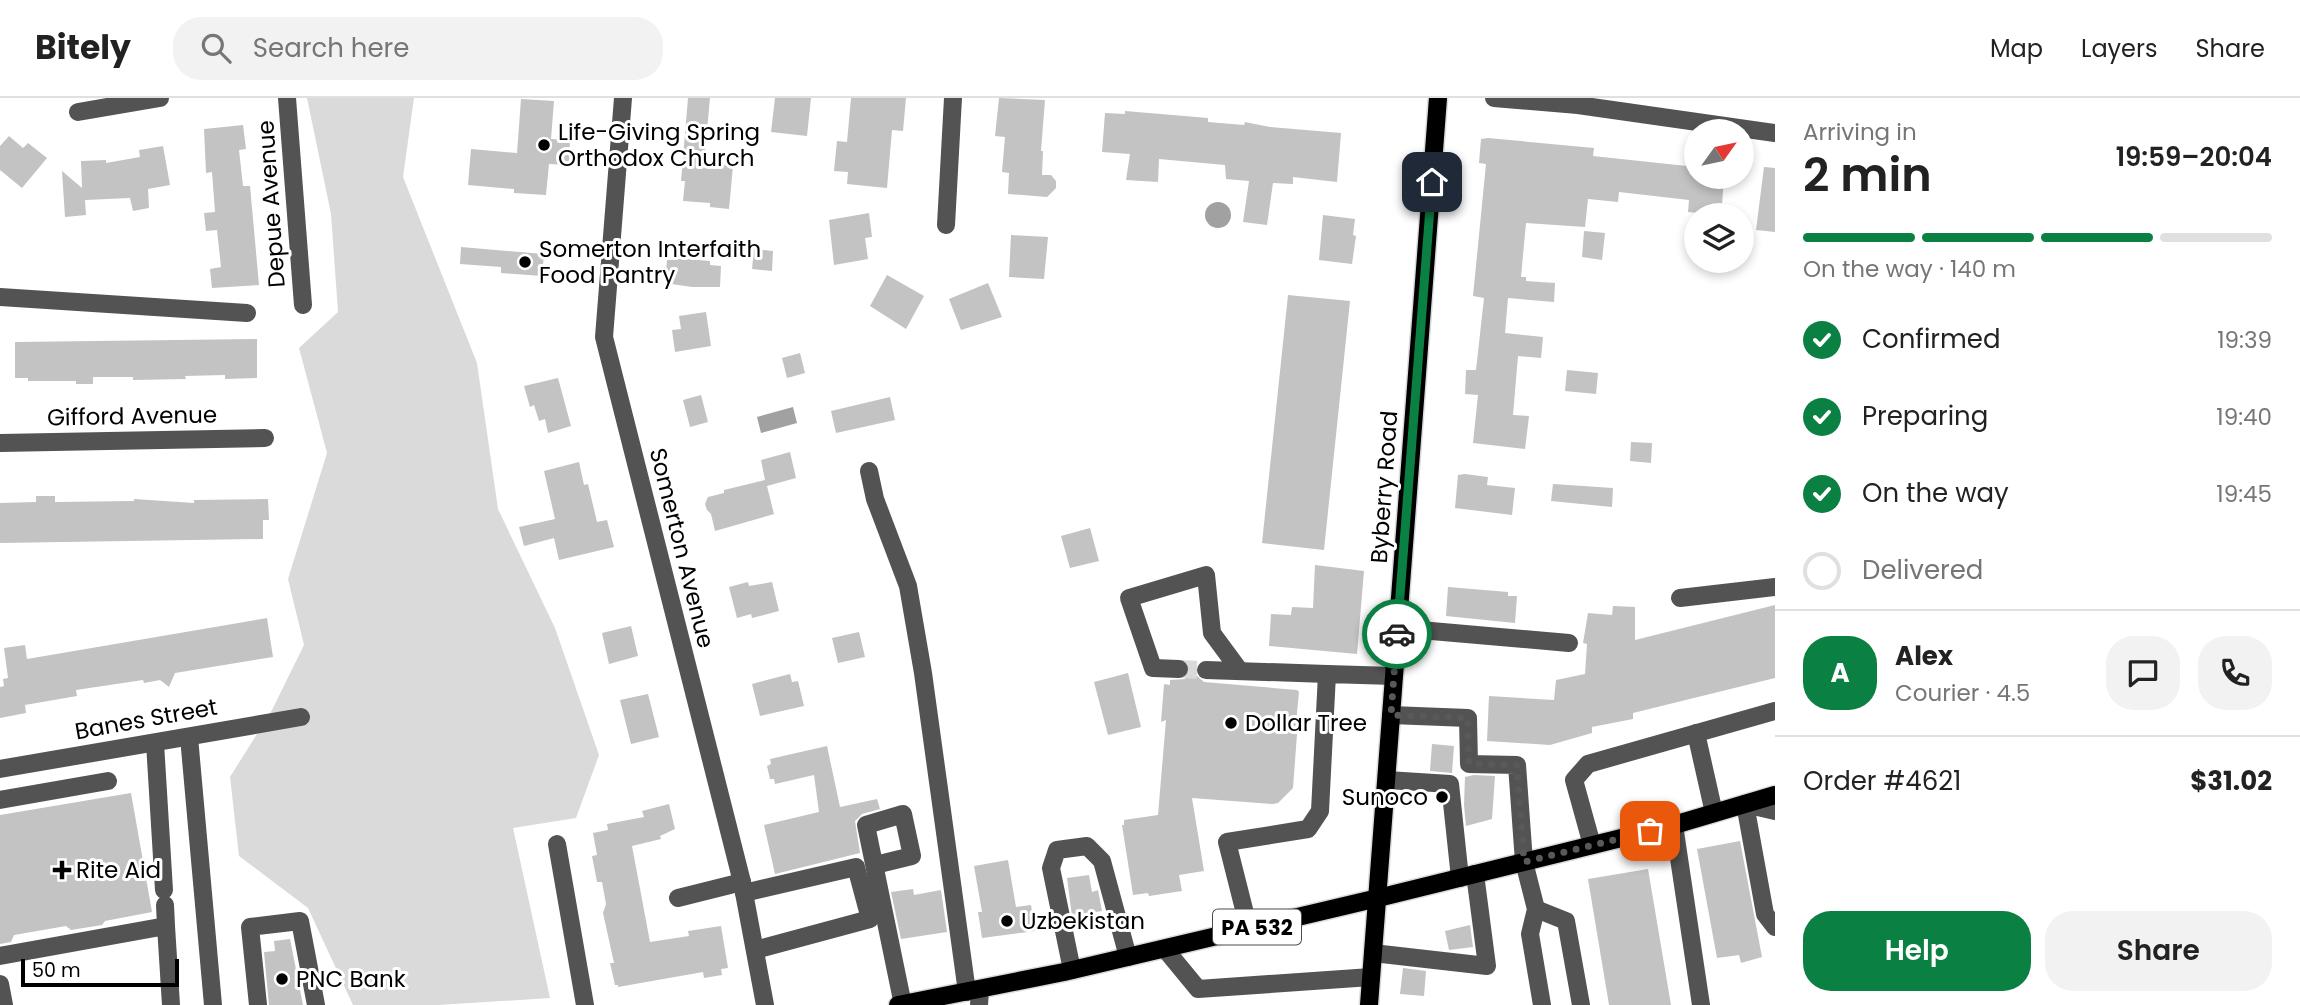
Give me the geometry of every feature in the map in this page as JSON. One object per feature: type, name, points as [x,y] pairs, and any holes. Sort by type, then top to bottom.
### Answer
[{"type":"main road","name":"Byberry Road","points":[[1369,1005],[1438,98]]},
{"type":"main road","name":"PA 532","points":[[901,1005],[975,995],[1674,825],[1775,795]]},
{"type":"street","points":[[78,112],[160,98]]},
{"type":"street","name":"Depue Avenue","points":[[287,98],[303,306]]},
{"type":"street","name":"Somerton Avenue","points":[[623,98],[604,337],[743,888],[765,1005]]},
{"type":"street","points":[[946,225],[953,98]]},
{"type":"street","points":[[1494,98],[1578,105],[1775,133]]},
{"type":"street","points":[[0,297],[247,313]]},
{"type":"street","name":"Gifford Avenue","points":[[0,443],[265,438]]},
{"type":"street","points":[[869,471],[875,499],[908,586],[975,995]]},
{"type":"street","points":[[1179,669],[1153,668],[1129,598],[1206,575],[1212,633],[1240,671]]},
{"type":"street","points":[[1679,598],[1775,587]]},
{"type":"street","points":[[1397,628],[1569,643]]},
{"type":"street","points":[[1206,670],[1394,676]]},
{"type":"street","points":[[1249,929],[1227,842],[1308,830],[1320,811],[1327,674]]},
{"type":"street","points":[[1592,845],[1574,780],[1588,764],[1775,710]]},
{"type":"street","points":[[1391,715],[1468,718],[1469,764],[1450,784]]},
{"type":"street","name":"Banes Street","points":[[0,769],[301,717]]},
{"type":"street","points":[[1696,733],[1714,813]]},
{"type":"street","points":[[189,737],[213,1005]]},
{"type":"street","points":[[155,743],[172,1005]]},
{"type":"street","points":[[1469,764],[1517,765],[1524,862],[1536,909],[1530,934],[1542,1005]]},
{"type":"street","points":[[1387,780],[1450,784]]},
{"type":"street","points":[[0,800],[108,782]]},
{"type":"street","points":[[1373,953],[1488,966],[1467,876],[1450,784]]},
{"type":"street","points":[[1775,811],[1745,804],[1765,914],[1775,927]]},
{"type":"street","points":[[1674,825],[1701,1005]]},
{"type":"street","points":[[557,844],[585,1005]]},
{"type":"street","points":[[1072,971],[1051,867],[1057,850],[1087,846],[1102,861],[1128,957]]},
{"type":"street","points":[[874,865],[901,1005]]},
{"type":"street","points":[[678,898],[856,867],[870,919],[755,950]]},
{"type":"street","points":[[1536,909],[1566,921],[1581,1005]]},
{"type":"street","points":[[258,1005],[250,927],[300,921],[316,1005]]},
{"type":"street","points":[[0,956],[166,926]]},
{"type":"street","points":[[1165,949],[1198,989],[1371,977]]},
{"type":"street","points":[[0,984],[4,1005]]},
{"type":"shaded area","points":[[307,98],[414,98],[403,177],[477,363],[498,509],[555,628],[599,755],[576,818],[513,828],[550,998],[438,1005],[353,1005],[308,908],[239,856],[230,777],[272,710],[304,645],[288,579],[327,453],[299,348],[338,312],[331,214]]},
{"type":"shaded area","points":[[1218,202],[1227,206],[1231,215],[1227,224],[1218,228],[1209,224],[1205,215],[1209,206]]},
{"type":"shaded area","points":[[793,407],[797,423],[761,433],[757,417]]},
{"type":"building","points":[[688,98],[710,98],[704,163],[733,166],[729,209],[710,207],[710,203],[683,201],[685,181],[681,181]]},
{"type":"building","points":[[775,98],[811,98],[807,136],[771,132]]},
{"type":"building","points":[[851,98],[906,98],[903,131],[892,130],[887,188],[847,184],[848,172],[834,171],[837,141],[847,142]]},
{"type":"building","points":[[999,98],[1045,100],[1042,175],[1051,175],[1056,181],[1056,188],[1047,197],[1008,194],[1009,173],[1002,172],[1005,137],[995,136]]},
{"type":"building","name":"Life-Giving Spring Orthodox Church","points":[[521,99],[554,101],[551,139],[570,140],[569,165],[549,164],[546,195],[468,185],[471,149],[517,153]]},
{"type":"building","points":[[1125,111],[1208,118],[1208,122],[1244,125],[1245,122],[1270,127],[1341,133],[1337,182],[1293,177],[1293,184],[1273,183],[1267,225],[1243,222],[1249,181],[1226,179],[1225,165],[1159,159],[1158,182],[1126,180],[1130,154],[1102,152],[1105,113],[1125,114]]},
{"type":"building","points":[[243,125],[246,149],[239,150],[243,186],[250,186],[259,285],[212,288],[210,269],[221,267],[217,230],[206,231],[204,213],[215,212],[212,172],[206,173],[204,129]]},
{"type":"building","points":[[9,136],[23,148],[28,143],[47,158],[22,188],[0,170],[0,146]]},
{"type":"building","points":[[1481,139],[1594,148],[1593,156],[1684,166],[1684,189],[1723,189],[1722,203],[1689,203],[1689,200],[1619,192],[1618,202],[1588,199],[1585,227],[1526,223],[1521,277],[1526,277],[1526,281],[1555,283],[1554,302],[1508,298],[1505,333],[1543,337],[1541,358],[1518,356],[1513,415],[1529,416],[1525,449],[1473,443],[1478,395],[1465,394],[1466,370],[1476,370],[1484,298],[1473,296],[1486,164],[1479,163]]},
{"type":"building","points":[[163,146],[170,185],[148,189],[149,208],[133,211],[130,198],[85,200],[86,215],[65,217],[62,171],[82,188],[81,161],[106,160],[106,163],[140,157],[139,150]]},
{"type":"building","points":[[1764,167],[1775,168],[1775,232],[1756,230]]},
{"type":"building","points":[[869,213],[872,237],[865,238],[868,259],[834,265],[829,220]]},
{"type":"building","points":[[1323,215],[1355,219],[1353,235],[1356,236],[1352,264],[1319,260]]},
{"type":"building","points":[[1584,231],[1605,233],[1602,260],[1582,257]]},
{"type":"building","points":[[1011,235],[1048,237],[1044,279],[1009,277]]},
{"type":"building","points":[[461,247],[544,254],[542,276],[501,273],[501,267],[460,264]]},
{"type":"building","points":[[754,249],[773,251],[772,271],[752,269]]},
{"type":"building","points":[[675,258],[710,261],[710,265],[721,266],[720,287],[665,283],[667,260]]},
{"type":"building","points":[[887,275],[924,296],[906,329],[870,306]]},
{"type":"building","points":[[988,283],[1002,317],[961,330],[949,299]]},
{"type":"building","points":[[1288,295],[1350,301],[1324,550],[1262,543]]},
{"type":"building","points":[[706,312],[711,346],[675,352],[672,330],[681,329],[679,316]]},
{"type":"building","points":[[257,339],[257,378],[225,379],[225,375],[133,380],[133,377],[93,377],[93,384],[76,384],[76,381],[28,381],[28,378],[15,378],[15,342]]},
{"type":"building","points":[[800,353],[805,373],[787,378],[782,358]]},
{"type":"building","points":[[1567,370],[1598,373],[1596,394],[1565,391]]},
{"type":"building","points":[[558,378],[571,426],[548,433],[545,419],[539,421],[534,405],[530,407],[524,386]]},
{"type":"building","points":[[701,395],[708,422],[690,427],[683,400]]},
{"type":"building","points":[[890,397],[895,420],[836,433],[831,411]]},
{"type":"building","points":[[1631,442],[1652,443],[1651,463],[1630,461]]},
{"type":"building","points":[[790,452],[796,478],[767,486],[774,514],[715,531],[711,514],[705,504],[708,497],[724,493],[724,490],[765,480],[761,460]]},
{"type":"building","points":[[579,462],[584,485],[588,484],[597,522],[607,520],[614,547],[559,560],[554,538],[524,546],[519,527],[555,519],[544,471]]},
{"type":"building","points":[[1458,475],[1488,477],[1487,485],[1515,488],[1512,515],[1455,508]]},
{"type":"building","points":[[1553,484],[1613,488],[1612,507],[1551,501]]},
{"type":"building","points":[[36,496],[55,496],[55,502],[134,499],[194,503],[194,500],[268,499],[269,520],[263,520],[263,539],[0,543],[0,503],[36,502]]},
{"type":"building","points":[[1090,528],[1099,561],[1070,568],[1061,536]]},
{"type":"building","points":[[1315,565],[1364,571],[1357,654],[1269,646],[1271,614],[1291,615],[1292,607],[1313,608]]},
{"type":"building","points":[[748,582],[749,586],[772,582],[779,611],[752,618],[751,614],[737,618],[729,587]]},
{"type":"building","points":[[1448,587],[1508,592],[1508,596],[1517,596],[1515,623],[1446,616]]},
{"type":"building","points":[[1775,605],[1775,678],[1633,713],[1633,719],[1592,727],[1592,733],[1550,745],[1487,741],[1489,696],[1554,700],[1556,680],[1585,674],[1587,644],[1583,643],[1588,613],[1612,615],[1613,606],[1635,607],[1635,640]]},
{"type":"building","points":[[267,618],[273,657],[175,673],[169,687],[160,680],[144,683],[143,680],[76,690],[77,696],[25,705],[26,713],[0,718],[0,687],[4,686],[3,679],[8,678],[4,648],[25,645],[27,659]]},
{"type":"building","points":[[631,626],[638,656],[609,664],[602,633]]},
{"type":"building","points":[[859,632],[865,657],[838,663],[832,638]]},
{"type":"building","name":"Dollar Tree","points":[[1189,663],[1196,664],[1196,675],[1204,682],[1299,692],[1293,788],[1278,803],[1273,804],[1192,798],[1204,871],[1179,875],[1182,891],[1149,896],[1148,893],[1133,895],[1122,825],[1124,820],[1158,815],[1166,720],[1161,722],[1164,684],[1170,685],[1170,680],[1185,679],[1190,670]]},
{"type":"building","points":[[1128,673],[1141,727],[1108,735],[1094,682]]},
{"type":"building","points":[[790,674],[792,682],[798,681],[804,706],[760,716],[752,684]]},
{"type":"building","points":[[648,694],[659,737],[631,744],[620,700]]},
{"type":"building","points":[[1432,744],[1454,746],[1452,773],[1430,771]]},
{"type":"building","points":[[827,746],[840,807],[877,799],[880,809],[862,814],[855,821],[860,853],[775,874],[764,825],[819,812],[814,775],[775,784],[774,779],[770,779],[767,766],[771,764],[770,759]]},
{"type":"building","points":[[1495,776],[1492,819],[1466,826],[1465,777]]},
{"type":"building","points":[[131,793],[152,912],[105,921],[102,925],[71,930],[66,926],[14,935],[11,942],[0,944],[0,815]]},
{"type":"building","points":[[669,804],[675,829],[660,836],[661,839],[632,846],[650,942],[689,936],[688,931],[721,926],[728,968],[721,969],[722,975],[704,978],[703,972],[618,987],[615,985],[610,963],[614,963],[603,913],[606,904],[602,882],[597,882],[592,856],[597,855],[593,833],[608,830],[607,824],[644,817],[642,811]]},
{"type":"building","points":[[1740,841],[1762,957],[1741,963],[1739,955],[1717,958],[1697,849]]},
{"type":"building","points":[[1008,860],[1016,907],[1031,905],[1035,931],[982,938],[978,912],[982,912],[974,866]]},
{"type":"building","points":[[1648,869],[1671,1005],[1609,1005],[1588,879]]},
{"type":"building","points":[[1089,875],[1092,892],[1098,890],[1102,911],[1072,916],[1067,878]]},
{"type":"building","points":[[913,889],[914,895],[941,890],[947,932],[901,939],[891,892]]},
{"type":"building","points":[[1470,925],[1473,947],[1449,950],[1445,931]]},
{"type":"building","name":"PNC Bank","points":[[290,939],[303,1005],[269,1005],[264,952],[275,951],[274,941]]},
{"type":"building","points":[[1403,968],[1426,971],[1424,996],[1400,994]]},
{"type":"tunnel","points":[[1179,669],[1206,670]]},
{"type":"way so far","points":[[1397,634],[1391,715],[1468,718],[1469,764],[1517,765],[1524,862],[1650,831]]},
{"type":"place","name":"Life-Giving Spring Orthodox Church","points":[[544,145]]},
{"type":"place","name":"Somerton Interfaith Food Pantry","points":[[525,262]]},
{"type":"place","name":"Dollar Tree","points":[[1231,723]]},
{"type":"place","name":"Sunoco","points":[[1442,797]]},
{"type":"place","name":"Rite Aid","points":[[62,870]]},
{"type":"place","name":"Uzbekistan","points":[[1007,921]]},
{"type":"place","name":"PNC Bank","points":[[282,979]]},
{"type":"route","points":[[1397,634],[1432,182]]}]
